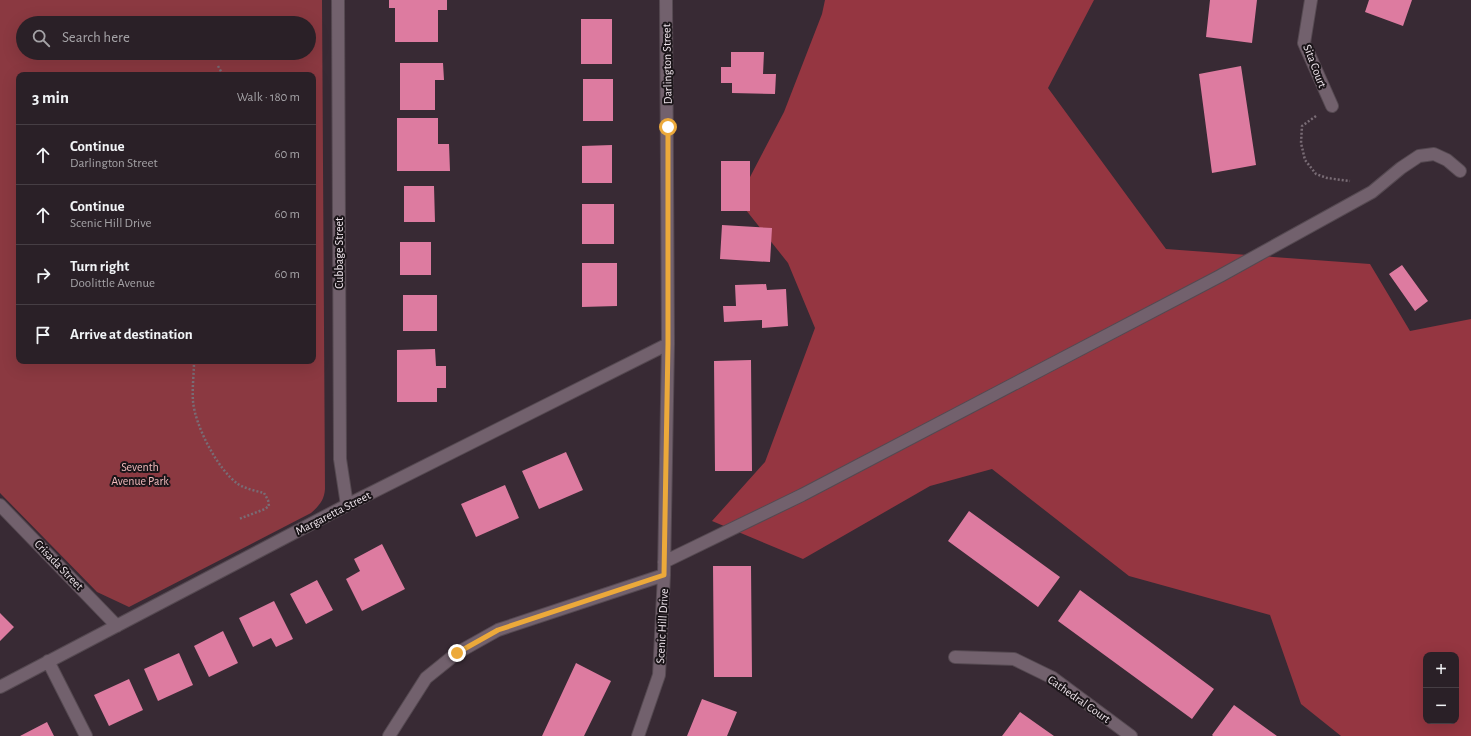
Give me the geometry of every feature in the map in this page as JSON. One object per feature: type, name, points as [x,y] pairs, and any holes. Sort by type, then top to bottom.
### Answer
[{"type":"street","name":"Cubbage Street","points":[[338,0],[340,459],[348,505]]},
{"type":"street","name":"Darlington Street","points":[[666,0],[668,344]]},
{"type":"street","name":"Sita Court","points":[[1311,0],[1304,43],[1332,106]]},
{"type":"street","points":[[664,562],[802,495],[1220,276],[1372,192],[1419,156],[1434,154],[1447,160],[1460,171]]},
{"type":"street","name":"Margaretta Street","points":[[0,687],[348,505],[668,344]]},
{"type":"street","name":"Scenic Hill Drive","points":[[638,736],[659,675],[664,575],[668,344]]},
{"type":"street","name":"Crisada Street","points":[[0,505],[117,626]]},
{"type":"street","points":[[389,736],[426,678],[457,653],[498,630],[664,575]]},
{"type":"street","name":"Cathedral Court","points":[[955,656],[1014,659],[1053,678],[1131,736]]},
{"type":"street","points":[[48,662],[86,736]]},
{"type":"path","points":[[218,66],[221,72]]},
{"type":"path","points":[[1332,106],[1302,126],[1301,144],[1305,160],[1316,174],[1327,178],[1347,181],[1384,182]]},
{"type":"path","points":[[194,364],[194,411],[197,422],[218,464],[239,484],[264,493],[268,500],[269,506],[265,509],[239,519]]},
{"type":"green space","name":"Seventh Avenue Park","points":[[0,0],[322,0],[324,496],[321,502],[311,513],[129,607],[97,592],[0,493]]},
{"type":"shaded area","points":[[825,0],[1094,0],[1048,88],[1166,249],[1370,264],[1410,331],[1471,319],[1471,736],[1341,736],[1301,704],[1270,615],[1129,576],[992,469],[930,486],[803,559],[712,521],[765,462],[815,328],[788,263],[738,200],[784,112],[822,14]]},
{"type":"building","points":[[389,0],[447,0],[447,10],[438,10],[438,42],[395,42],[395,8],[389,8]]},
{"type":"building","points":[[1210,0],[1257,0],[1252,43],[1206,37]]},
{"type":"building","points":[[1369,0],[1412,0],[1403,26],[1365,12]]},
{"type":"building","points":[[581,19],[612,19],[612,64],[581,64]]},
{"type":"building","points":[[731,52],[764,52],[763,74],[776,74],[775,94],[732,93],[732,83],[721,83],[721,67],[731,67]]},
{"type":"building","points":[[400,63],[443,63],[444,80],[435,80],[435,110],[400,110]]},
{"type":"building","points":[[1241,66],[1256,165],[1212,173],[1199,74]]},
{"type":"building","points":[[583,79],[613,79],[613,121],[583,121]]},
{"type":"building","points":[[397,118],[438,118],[438,144],[449,144],[450,171],[397,171]]},
{"type":"building","points":[[612,145],[612,183],[582,183],[582,146]]},
{"type":"building","points":[[721,161],[750,161],[750,211],[721,211]]},
{"type":"building","points":[[404,186],[434,186],[435,222],[404,222]]},
{"type":"building","points":[[582,204],[614,204],[614,244],[582,244]]},
{"type":"building","points":[[722,225],[772,228],[770,262],[720,259]]},
{"type":"building","points":[[400,242],[431,242],[431,275],[400,275]]},
{"type":"building","points":[[582,263],[617,263],[617,306],[582,307]]},
{"type":"building","points":[[1402,265],[1428,301],[1415,311],[1389,274]]},
{"type":"building","points":[[766,284],[767,290],[786,289],[788,326],[762,328],[762,320],[724,322],[723,306],[736,306],[735,285]]},
{"type":"building","points":[[403,295],[437,295],[437,331],[403,331]]},
{"type":"building","points":[[435,349],[436,366],[446,366],[446,388],[437,388],[437,402],[397,402],[397,350]]},
{"type":"building","points":[[751,360],[752,471],[715,471],[714,361]]},
{"type":"building","points":[[566,452],[583,490],[539,509],[522,471]]},
{"type":"building","points":[[505,485],[519,518],[476,537],[461,504]]},
{"type":"building","points":[[969,511],[1060,577],[1038,607],[948,541]]},
{"type":"building","points":[[382,544],[405,589],[362,611],[346,579],[360,571],[354,559]]},
{"type":"building","points":[[713,566],[751,566],[752,677],[714,677]]},
{"type":"building","points":[[317,580],[333,610],[306,624],[290,594]]},
{"type":"building","points":[[1080,590],[1214,689],[1192,719],[1058,621]]},
{"type":"building","points":[[274,601],[293,639],[276,647],[271,638],[253,647],[239,618]]},
{"type":"building","points":[[0,613],[14,627],[0,641]]},
{"type":"building","points":[[223,631],[238,663],[209,677],[194,646]]},
{"type":"building","points":[[179,653],[193,685],[158,701],[144,669]]},
{"type":"building","points":[[576,663],[611,681],[584,736],[542,736]]},
{"type":"building","points":[[129,679],[143,710],[109,726],[94,695]]},
{"type":"building","points":[[702,699],[737,712],[727,736],[687,736]]},
{"type":"building","points":[[1234,705],[1277,736],[1213,736],[1212,735]]},
{"type":"building","points":[[1020,712],[1054,736],[1002,736]]},
{"type":"building","points":[[47,722],[54,736],[20,736]]},
{"type":"route","points":[[457,653],[498,630],[664,575],[668,344],[668,127]]}]
